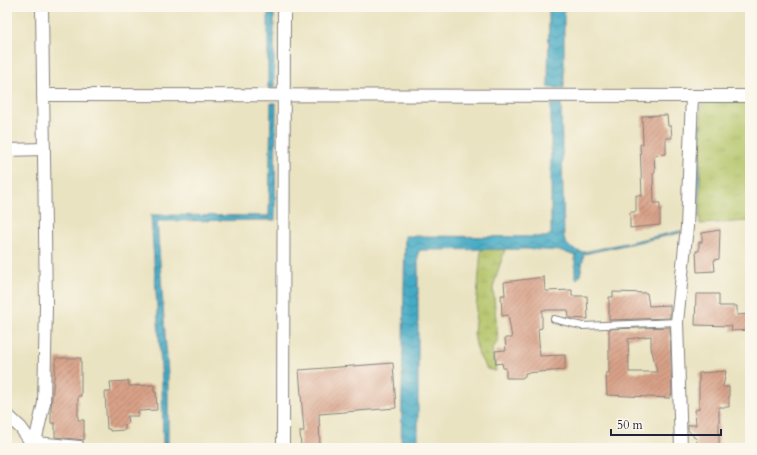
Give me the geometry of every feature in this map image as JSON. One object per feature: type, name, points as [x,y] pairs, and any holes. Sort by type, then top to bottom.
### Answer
[{"type":"street","points":[[35,445],[44,403],[46,306],[42,7]]},
{"type":"street","points":[[283,448],[284,7]]},
{"type":"street","points":[[43,95],[284,94],[750,96]]},
{"type":"street","points":[[681,448],[677,322],[687,227],[692,96]]},
{"type":"street","points":[[7,150],[44,149]]},
{"type":"street","points":[[7,415],[21,428],[35,445]]},
{"type":"lane","points":[[554,320],[582,326],[677,322]]},
{"type":"lane","points":[[35,445],[80,444]]},
{"type":"green space","points":[[701,101],[750,102],[750,221],[700,224]]},
{"type":"green space","points":[[481,249],[505,249],[493,287],[498,340],[492,350],[496,371],[487,369],[478,354],[474,334]]},
{"type":"water","points":[[268,7],[274,7],[274,88],[268,88]]},
{"type":"water","points":[[549,7],[564,7],[564,88],[548,88]]},
{"type":"water","points":[[271,103],[276,103],[275,220],[157,221],[168,375],[168,448],[163,448],[162,382],[151,215],[269,216]]},
{"type":"water","points":[[561,103],[564,239],[567,245],[574,250],[584,252],[680,231],[680,233],[584,254],[580,276],[577,279],[575,278],[575,256],[562,251],[526,249],[421,250],[418,252],[418,448],[401,448],[405,236],[546,237],[551,234],[551,104]]},
{"type":"water","points":[[696,123],[700,124],[698,217],[693,217]]},
{"type":"building","points":[[667,115],[668,126],[671,126],[672,138],[666,138],[666,154],[654,155],[654,203],[660,203],[660,225],[630,228],[630,212],[636,212],[636,195],[642,196],[640,144],[643,144],[642,116]]},
{"type":"building","points":[[720,230],[719,259],[714,260],[715,271],[697,272],[696,251],[699,251],[699,242],[702,242],[702,233]]},
{"type":"building","points":[[544,277],[545,291],[572,290],[572,296],[587,296],[588,319],[569,318],[568,310],[542,310],[542,328],[538,329],[540,356],[565,355],[565,370],[525,373],[525,376],[522,378],[506,378],[506,368],[503,368],[502,363],[496,364],[495,351],[506,350],[505,338],[512,338],[508,315],[502,316],[501,295],[505,295],[504,282]]},
{"type":"building","points":[[613,292],[647,293],[649,306],[670,305],[670,318],[609,320],[609,297],[613,297]]},
{"type":"building","points":[[696,294],[719,294],[719,306],[737,306],[737,315],[750,314],[750,330],[731,331],[732,326],[695,325]]},
{"type":"building","points":[[670,327],[672,395],[670,395],[670,398],[607,395],[606,373],[609,373],[609,329]],"holes":[[[651,336],[651,347],[657,372],[629,372],[628,339]]]},
{"type":"building","points":[[56,358],[81,358],[81,396],[78,396],[78,420],[84,420],[84,440],[55,437],[55,423],[51,423],[51,408]]},
{"type":"building","points":[[393,363],[396,408],[319,414],[320,448],[301,448],[300,431],[304,431],[299,370]]},
{"type":"building","points":[[726,371],[723,387],[729,387],[729,407],[719,407],[719,448],[696,448],[697,440],[688,430],[688,425],[696,425],[695,410],[699,409],[699,373]]},
{"type":"building","points":[[129,381],[129,386],[154,385],[157,410],[138,411],[138,416],[127,416],[128,424],[125,424],[125,430],[110,431],[110,429],[107,429],[105,392],[111,392],[110,382]]}]
